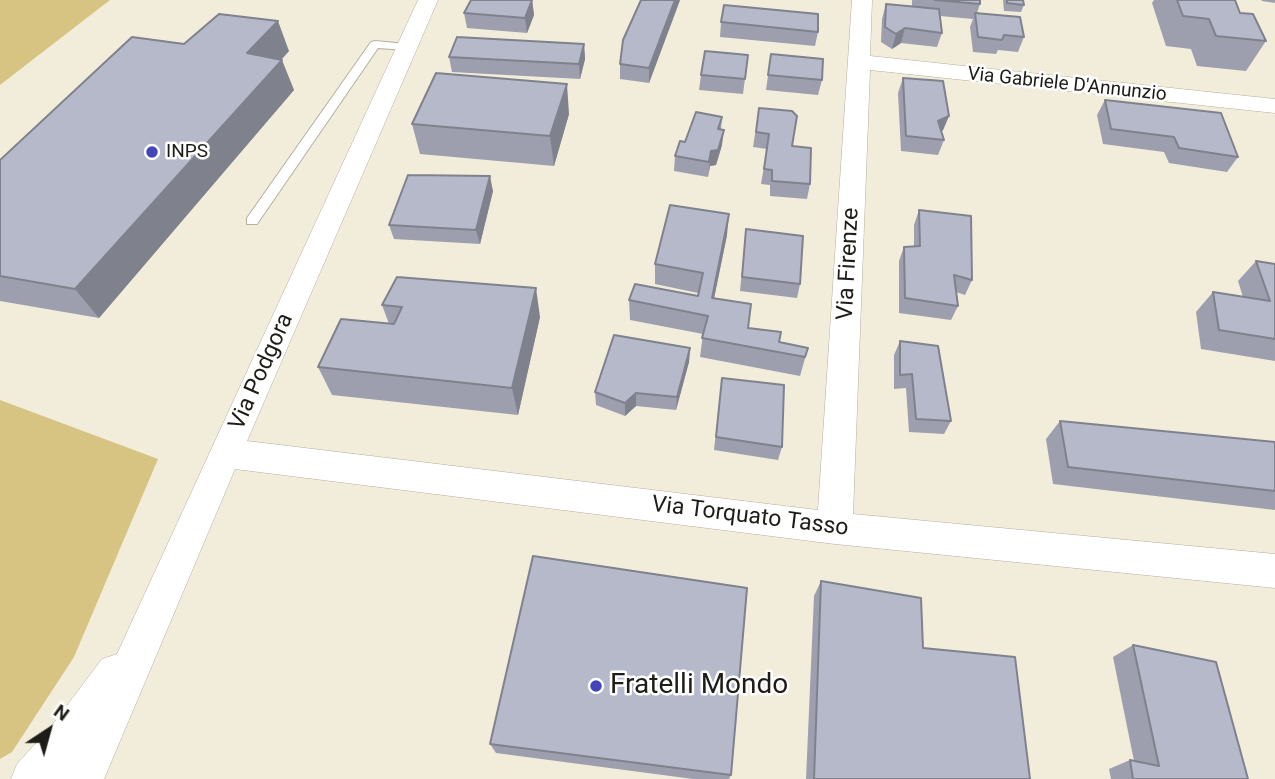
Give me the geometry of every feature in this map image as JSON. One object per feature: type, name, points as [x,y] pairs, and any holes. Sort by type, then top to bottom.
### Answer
[{"type":"street","name":"Via Podgora","points":[[90,768],[144,635],[428,0]]},
{"type":"street","name":"Via Firenze","points":[[835,528],[862,0]]},
{"type":"street","name":"Via Gabriele D'Annunzio","points":[[860,62],[1275,106]]},
{"type":"street","name":"Via Torquato Tasso","points":[[225,453],[835,528],[1275,571]]},
{"type":"street","points":[[32,779],[68,739],[144,635]]},
{"type":"lane","points":[[252,221],[375,44],[407,47]]},
{"type":"shaded area","points":[[0,0],[110,0],[0,85]]},
{"type":"shaded area","points":[[0,400],[158,459],[74,657],[12,752],[0,759]]},
{"type":"building","points":[[471,0],[532,0],[525,18],[464,13]]},
{"type":"building","points":[[641,0],[675,0],[649,68],[620,64],[623,40]]},
{"type":"building","points":[[935,0],[980,0],[980,4]]},
{"type":"building","points":[[1007,0],[1023,0],[1024,5],[1007,3]]},
{"type":"building","points":[[1177,0],[1235,0],[1240,13],[1253,14],[1266,41],[1216,36],[1209,19],[1183,16]]},
{"type":"building","points":[[886,4],[939,9],[942,33],[905,28],[896,34],[885,27]]},
{"type":"building","points":[[724,5],[818,14],[818,32],[721,22]]},
{"type":"building","points":[[975,13],[1020,17],[1024,37],[1004,35],[1002,40],[978,37]]},
{"type":"building","name":"INPS","points":[[219,14],[278,21],[247,53],[282,60],[75,289],[0,276],[0,160],[132,37],[184,44]]},
{"type":"building","points":[[457,37],[584,44],[579,64],[449,57]]},
{"type":"building","points":[[705,51],[748,55],[745,79],[701,75]]},
{"type":"building","points":[[771,54],[823,59],[822,80],[768,75]]},
{"type":"building","points":[[436,73],[567,84],[550,136],[412,124]]},
{"type":"building","points":[[903,78],[943,81],[949,116],[938,121],[944,140],[906,136]]},
{"type":"building","points":[[1105,100],[1221,113],[1238,157],[1179,148],[1174,137],[1111,129]]},
{"type":"building","points":[[759,108],[792,111],[797,116],[792,146],[811,148],[810,184],[772,181],[772,170],[764,169],[769,134],[756,132]]},
{"type":"building","points":[[696,112],[722,117],[718,129],[724,130],[718,150],[711,151],[709,162],[675,156],[680,141],[685,142]]},
{"type":"building","points":[[408,175],[490,176],[476,230],[389,225]]},
{"type":"building","points":[[670,205],[729,214],[712,298],[751,304],[748,328],[781,332],[779,342],[808,348],[805,357],[702,338],[708,316],[629,300],[635,284],[698,296],[703,273],[655,264]]},
{"type":"building","points":[[919,210],[971,216],[972,280],[954,275],[958,306],[905,298],[904,247],[920,246]]},
{"type":"building","points":[[746,229],[803,236],[800,284],[742,277]]},
{"type":"building","points":[[1256,261],[1275,264],[1275,339],[1219,330],[1213,292],[1270,301]]},
{"type":"building","points":[[397,277],[536,288],[512,388],[318,367],[341,319],[394,324],[402,307],[382,305]]},
{"type":"building","points":[[614,335],[690,348],[677,397],[636,393],[625,403],[595,392]]},
{"type":"building","points":[[900,341],[938,346],[951,421],[916,419],[912,374],[900,375]]},
{"type":"building","points":[[722,378],[784,385],[782,447],[716,437]]},
{"type":"building","points":[[1060,421],[1275,442],[1275,491],[1068,467]]},
{"type":"building","points":[[533,556],[747,588],[731,775],[490,744]]},
{"type":"building","points":[[821,581],[921,598],[923,648],[1015,657],[1030,779],[814,779]]},
{"type":"building","points":[[1133,645],[1216,662],[1248,779],[1133,779],[1130,760],[1159,766]]},
{"type":"place","name":"INPS","points":[[152,152]]},
{"type":"place","name":"Fratelli Mondo","points":[[596,686]]}]
